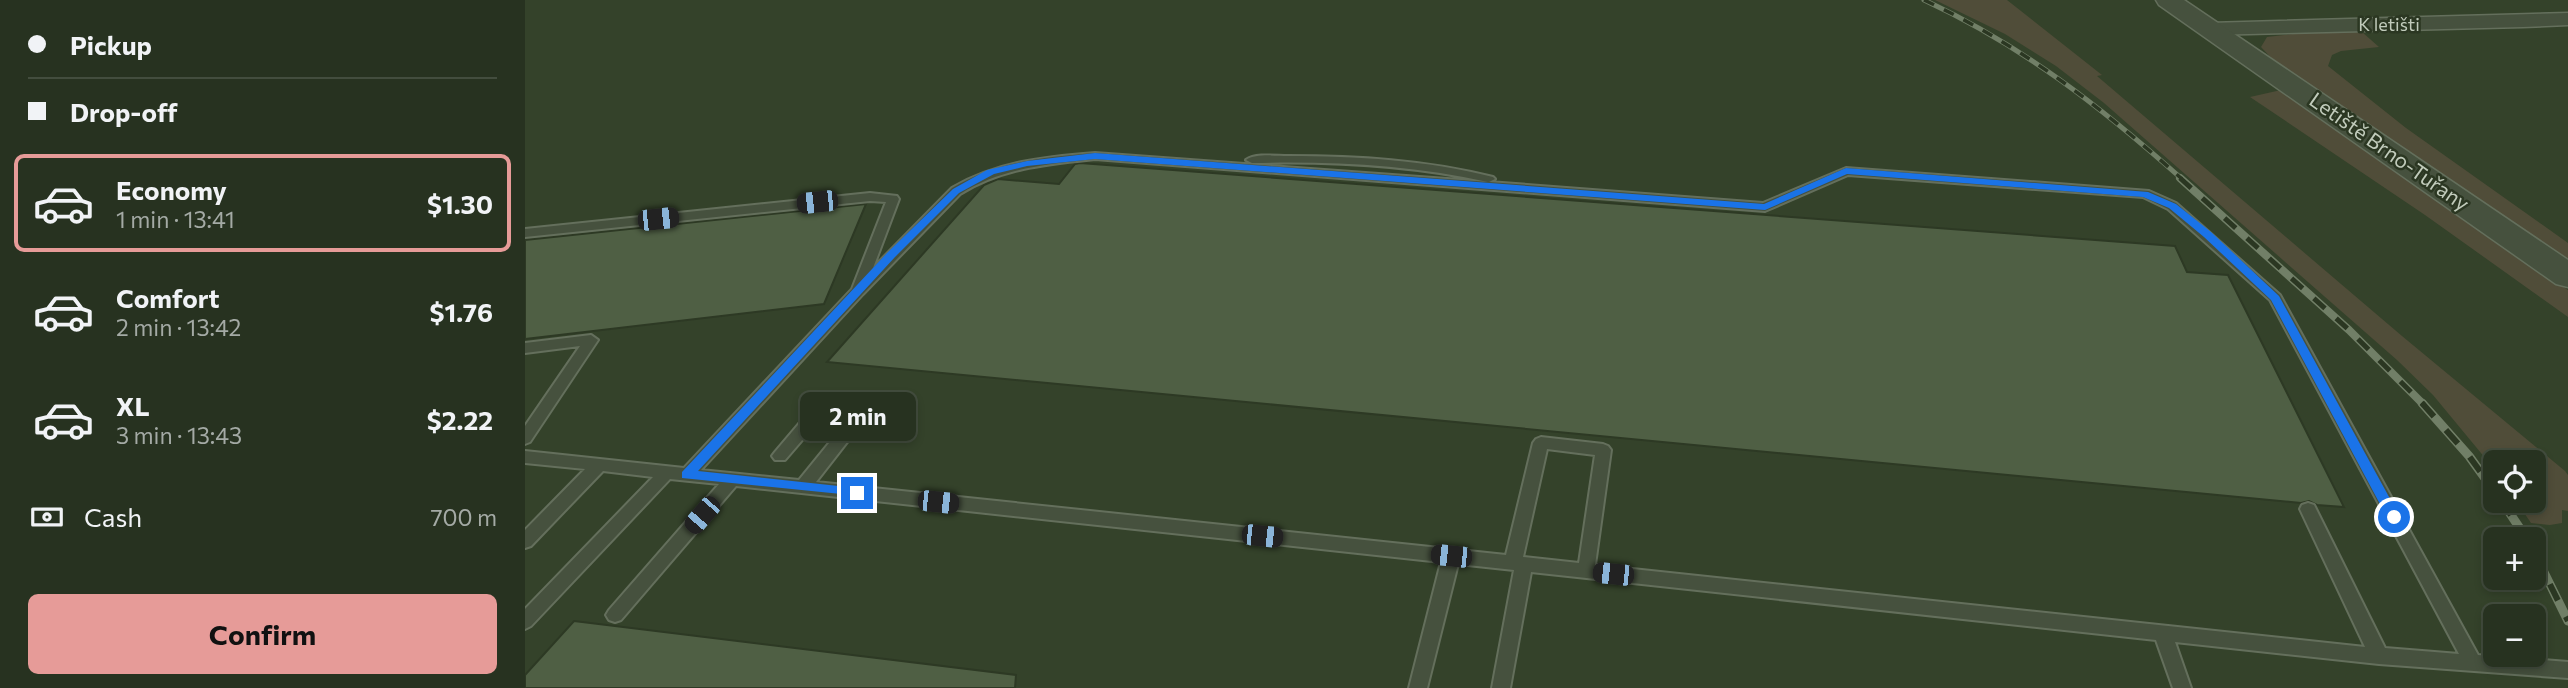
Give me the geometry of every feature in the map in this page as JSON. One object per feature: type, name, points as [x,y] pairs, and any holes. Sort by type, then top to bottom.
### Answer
[{"type":"street","name":"Letiště Brno-Tuřany","points":[[2168,0],[2568,276]]},
{"type":"street","name":"K letišti","points":[[2209,29],[2291,24],[2477,24],[2568,19]]},
{"type":"lane","points":[[687,475],[858,291],[956,191],[991,172],[1027,163],[1095,156],[1765,207],[1846,171],[2141,194],[2160,199],[2207,234],[2275,298],[2473,663]]},
{"type":"lane","points":[[525,233],[870,197],[893,199],[858,291]]},
{"type":"lane","points":[[525,348],[591,341],[525,438]]},
{"type":"lane","points":[[780,456],[830,397],[871,401],[803,487]]},
{"type":"lane","points":[[1501,688],[1519,564],[1541,443],[1603,450],[1586,571]]},
{"type":"lane","points":[[525,457],[2379,656],[2568,670]]},
{"type":"lane","points":[[525,541],[599,465]]},
{"type":"lane","points":[[525,621],[667,472]]},
{"type":"lane","points":[[615,615],[733,479]]},
{"type":"lane","points":[[2308,509],[2379,656]]},
{"type":"lane","points":[[1418,688],[1451,556]]},
{"type":"lane","points":[[2163,633],[2182,688]]},
{"type":"shaded area","points":[[1935,0],[2007,0],[2102,75],[2097,76],[2540,450],[2483,450],[2483,455],[2433,395],[2397,360],[2104,103],[2056,66],[2005,34]]},
{"type":"shaded area","points":[[2310,32],[2362,32],[2379,47],[2341,51],[2332,55],[2328,66],[2406,128],[2568,243],[2568,264],[2275,62],[2261,47],[2267,37]]},
{"type":"shaded area","points":[[2281,90],[2568,290],[2568,317],[2425,215],[2250,97]]},
{"type":"shaded area","points":[[2546,455],[2568,475],[2568,511],[2562,510],[2562,523],[2531,523],[2524,513],[2546,513]]},
{"type":"building","points":[[1075,164],[2175,246],[2187,272],[2228,275],[2344,507],[2317,505],[2309,501],[2301,503],[827,362],[984,185],[998,179],[1059,184]]},
{"type":"building","points":[[866,204],[824,304],[525,339],[525,240]]},
{"type":"building","points":[[574,621],[1016,675],[1015,688],[525,688],[525,675]]},
{"type":"railway","points":[[1924,0],[1995,37],[2060,80],[2182,179]]},
{"type":"railway","points":[[2180,178],[2349,330],[2422,403]]},
{"type":"railway","points":[[2422,403],[2483,475]]},
{"type":"railway","points":[[2510,513],[2519,527]]},
{"type":"railway","points":[[2546,576],[2568,621]]},
{"type":"route","points":[[857,493],[687,475],[891,255],[956,191],[991,172],[1027,163],[1095,156],[1765,207],[1846,171],[2145,194],[2172,206],[2207,234],[2275,298],[2394,517]]}]
